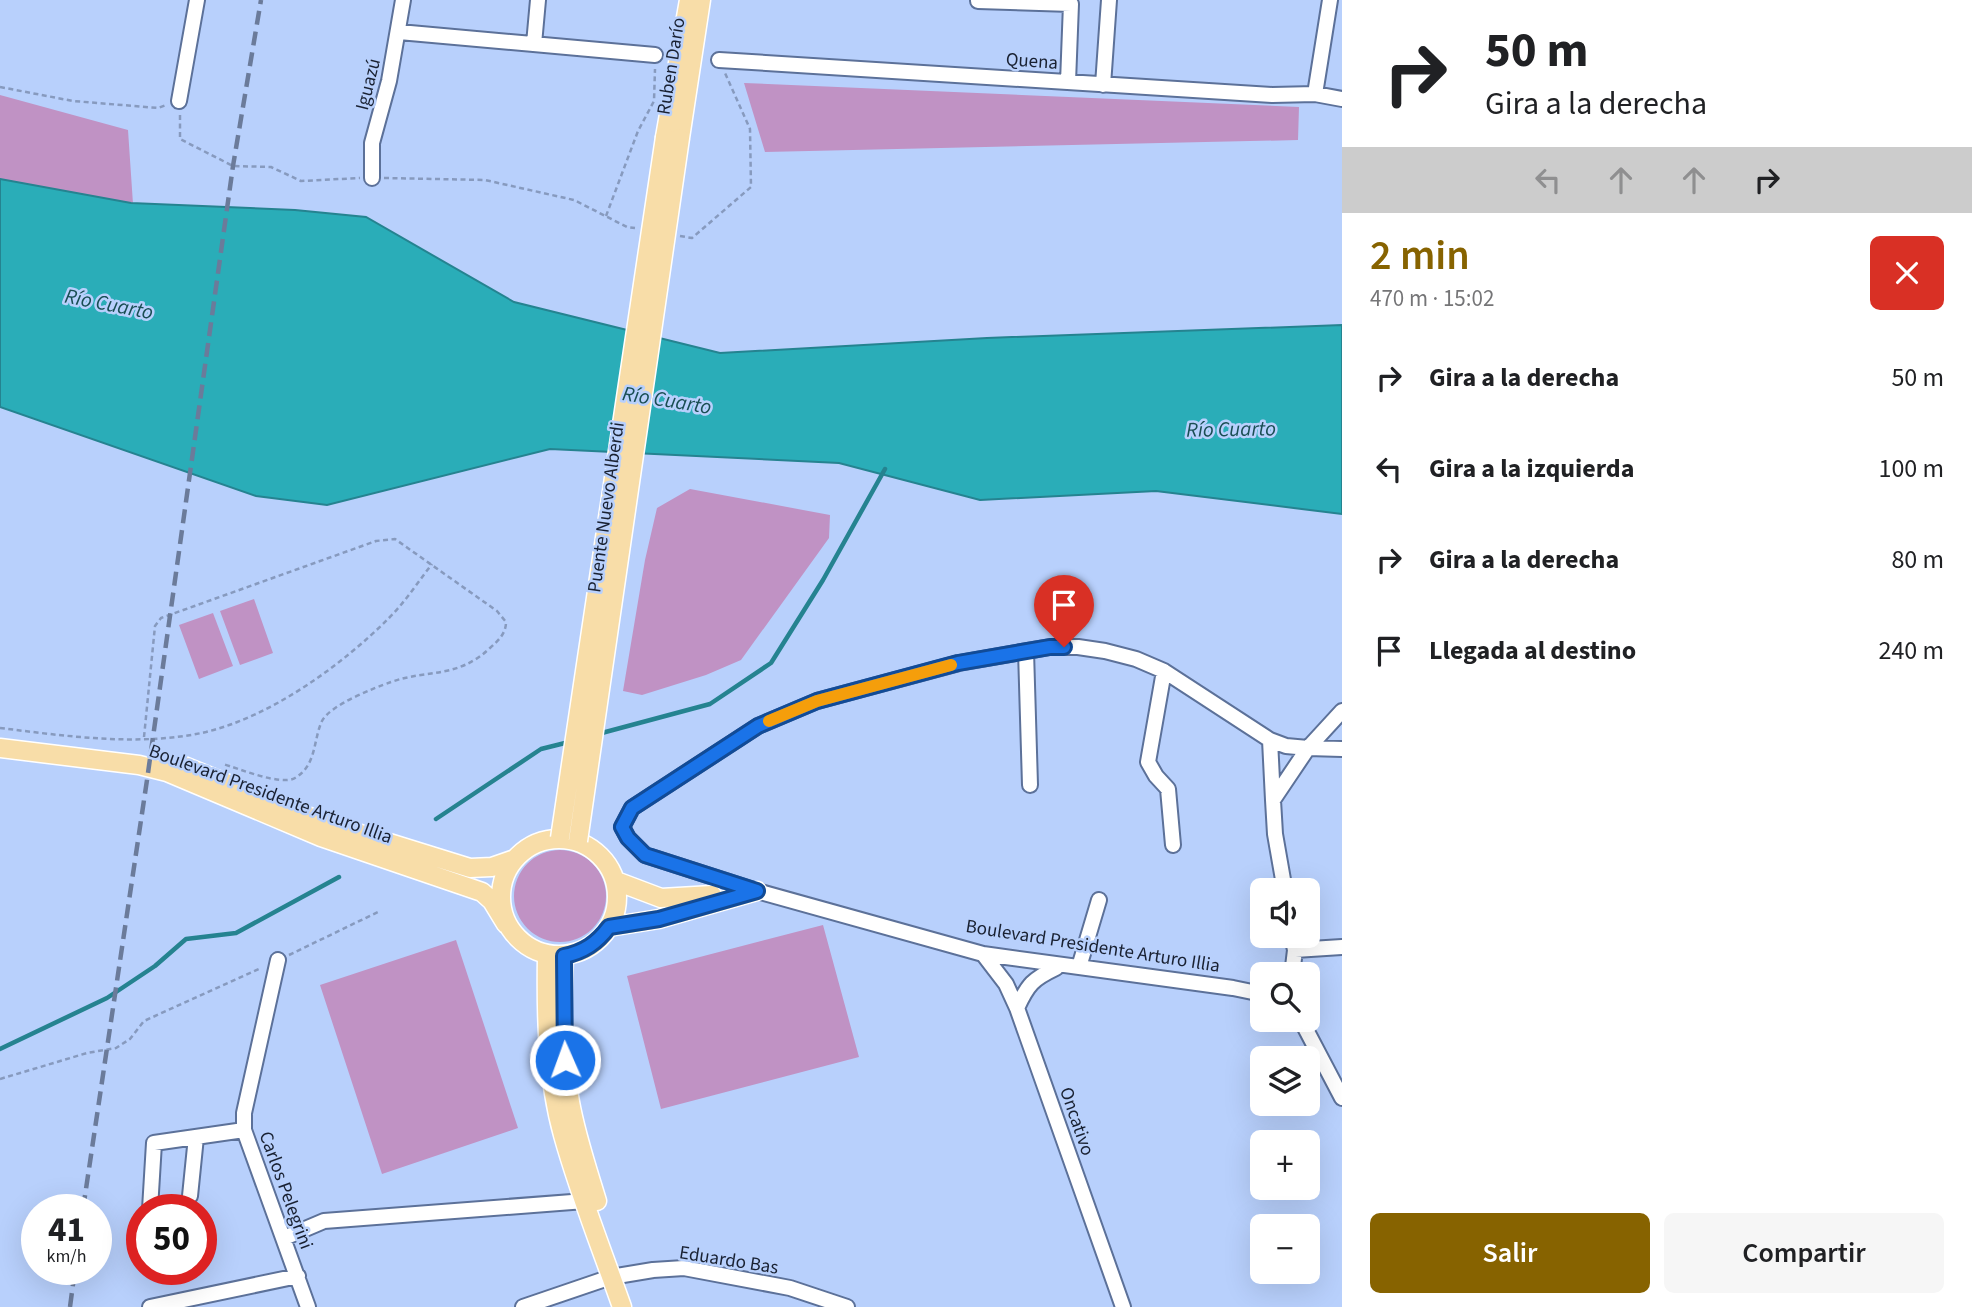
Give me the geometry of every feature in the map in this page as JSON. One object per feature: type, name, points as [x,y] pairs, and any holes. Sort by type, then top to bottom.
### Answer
[{"type":"main road","name":"Ruben Darío","points":[[673,138],[689,0]]},
{"type":"main road","name":"Ruben Darío","points":[[673,138],[701,0]]},
{"type":"main road","name":"Puente Nuevo Alberdi","points":[[569,839],[673,138]]},
{"type":"main road","name":"Boulevard Presidente Arturo Illia","points":[[0,738],[140,755],[190,768],[322,822],[470,868],[492,867],[514,859]]},
{"type":"main road","name":"Boulevard Presidente Arturo Illia","points":[[0,748],[139,765],[167,772],[321,837],[482,892],[492,901],[506,923]]},
{"type":"main road","points":[[569,839],[594,849],[607,863],[616,881],[618,897],[609,927],[600,939],[589,947],[555,955],[531,949],[517,938],[506,923],[500,901],[503,879],[514,859],[528,847],[569,839]]},
{"type":"main road","points":[[616,881],[661,898],[757,891]]},
{"type":"main road","points":[[609,927],[659,919],[757,891]]},
{"type":"main road","points":[[555,955],[547,1002],[555,1098],[563,1134],[622,1307]]},
{"type":"main road","points":[[555,955],[569,1100],[601,1214],[611,1277]]},
{"type":"street","points":[[179,102],[197,0]]},
{"type":"street","name":"Iguazú","points":[[372,178],[372,144],[389,81],[403,0]]},
{"type":"street","points":[[534,44],[538,0]]},
{"type":"street","points":[[1103,85],[1109,0]]},
{"type":"street","points":[[1315,94],[1329,0]]},
{"type":"street","points":[[978,1],[1071,4],[1068,82]]},
{"type":"street","points":[[399,32],[655,55]]},
{"type":"street","name":"Quena","points":[[719,60],[1272,95],[1315,94],[1342,99]]},
{"type":"street","points":[[1030,785],[1026,651],[1050,647],[1078,647],[1136,659],[1164,671],[1270,740],[1286,746],[1342,749]]},
{"type":"street","name":"Boulevard Presidente Arturo Illia","points":[[1026,651],[958,663],[817,701],[758,726],[632,808],[622,827],[628,838],[645,855],[757,891],[983,954],[1250,992]]},
{"type":"street","points":[[1164,671],[1148,762],[1168,789],[1172,845]]},
{"type":"street","points":[[1273,800],[1308,748],[1342,711]]},
{"type":"street","points":[[1270,740],[1275,834],[1282,878]]},
{"type":"street","points":[[1079,967],[1099,900]]},
{"type":"street","points":[[1320,945],[1342,947]]},
{"type":"street","name":"Oncativo","points":[[983,954],[1006,984],[1017,1007],[1123,1307]]},
{"type":"street","name":"Carlos Pelegrini","points":[[278,960],[244,1113],[244,1130],[308,1307]]},
{"type":"street","points":[[1017,1007],[1026,988],[1036,978],[1056,968]]},
{"type":"street","points":[[1307,1032],[1342,1098]]},
{"type":"street","points":[[151,1194],[154,1143],[244,1130]]},
{"type":"street","points":[[190,1194],[196,1138]]},
{"type":"street","points":[[284,1238],[324,1221],[585,1201]]},
{"type":"street","name":"Eduardo Bas","points":[[523,1307],[611,1277],[684,1268],[790,1288],[847,1307]]},
{"type":"street","points":[[150,1307],[298,1276]]},
{"type":"path","points":[[606,216],[638,131],[654,101],[655,55]]},
{"type":"path","points":[[679,236],[692,238],[751,187],[750,129],[719,60]]},
{"type":"path","points":[[0,87],[73,101],[158,108],[179,102],[180,139],[233,166],[271,167],[300,181],[372,178],[485,180],[574,200],[627,227],[640,229]]},
{"type":"path","points":[[144,737],[155,626],[161,618],[385,538],[394,539],[432,564],[497,611],[506,622],[506,630],[497,642],[471,662],[449,672],[393,681],[329,712],[322,721],[314,752],[305,769],[295,778],[284,782],[220,763]]},
{"type":"path","points":[[0,728],[91,739],[144,737],[206,732],[247,717],[288,696],[331,668],[390,617],[432,564]]},
{"type":"path","points":[[0,1079],[87,1053],[116,1048],[130,1039],[144,1021],[378,912]]},
{"type":"shaded area","points":[[744,83],[1299,107],[1298,140],[765,152]]},
{"type":"shaded area","points":[[0,95],[128,130],[133,204],[0,179]]},
{"type":"shaded area","points":[[690,489],[830,515],[829,538],[741,660],[706,675],[642,695],[623,691],[645,560],[657,508]]},
{"type":"shaded area","points":[[254,599],[273,653],[240,665],[220,611]]},
{"type":"shaded area","points":[[213,613],[233,666],[199,679],[179,625]]},
{"type":"shaded area","points":[[560,850],[578,853],[593,863],[603,878],[606,896],[603,914],[593,929],[578,939],[560,942],[542,939],[527,929],[517,914],[514,896],[517,878],[527,863],[542,853]]},
{"type":"shaded area","points":[[823,925],[859,1057],[661,1109],[627,976]]},
{"type":"shaded area","points":[[456,940],[518,1128],[382,1174],[320,985]]},
{"type":"water","name":"Río Cuarto","points":[[0,179],[131,203],[295,210],[366,217],[514,302],[720,353],[987,338],[1342,325],[1342,514],[1156,491],[980,500],[839,463],[550,449],[327,505],[256,496],[0,407]]},
{"type":"waterway","points":[[598,734],[710,704],[771,663],[823,580],[885,469]]},
{"type":"waterway","points":[[436,819],[541,749],[569,742]]},
{"type":"waterway","points":[[0,1049],[107,998],[155,966],[186,939],[236,933],[339,877]]},
{"type":"railway","points":[[85,1194],[147,780],[233,166],[261,0]]},
{"type":"railway","points":[[70,1307],[73,1285]]},
{"type":"slow traffic","points":[[769,721],[817,701],[951,665]]},
{"type":"route","points":[[565,1060],[564,956],[589,947],[600,939],[609,927],[659,919],[757,891],[645,855],[628,838],[622,827],[632,808],[758,726],[817,701],[958,663],[1064,647]]}]
